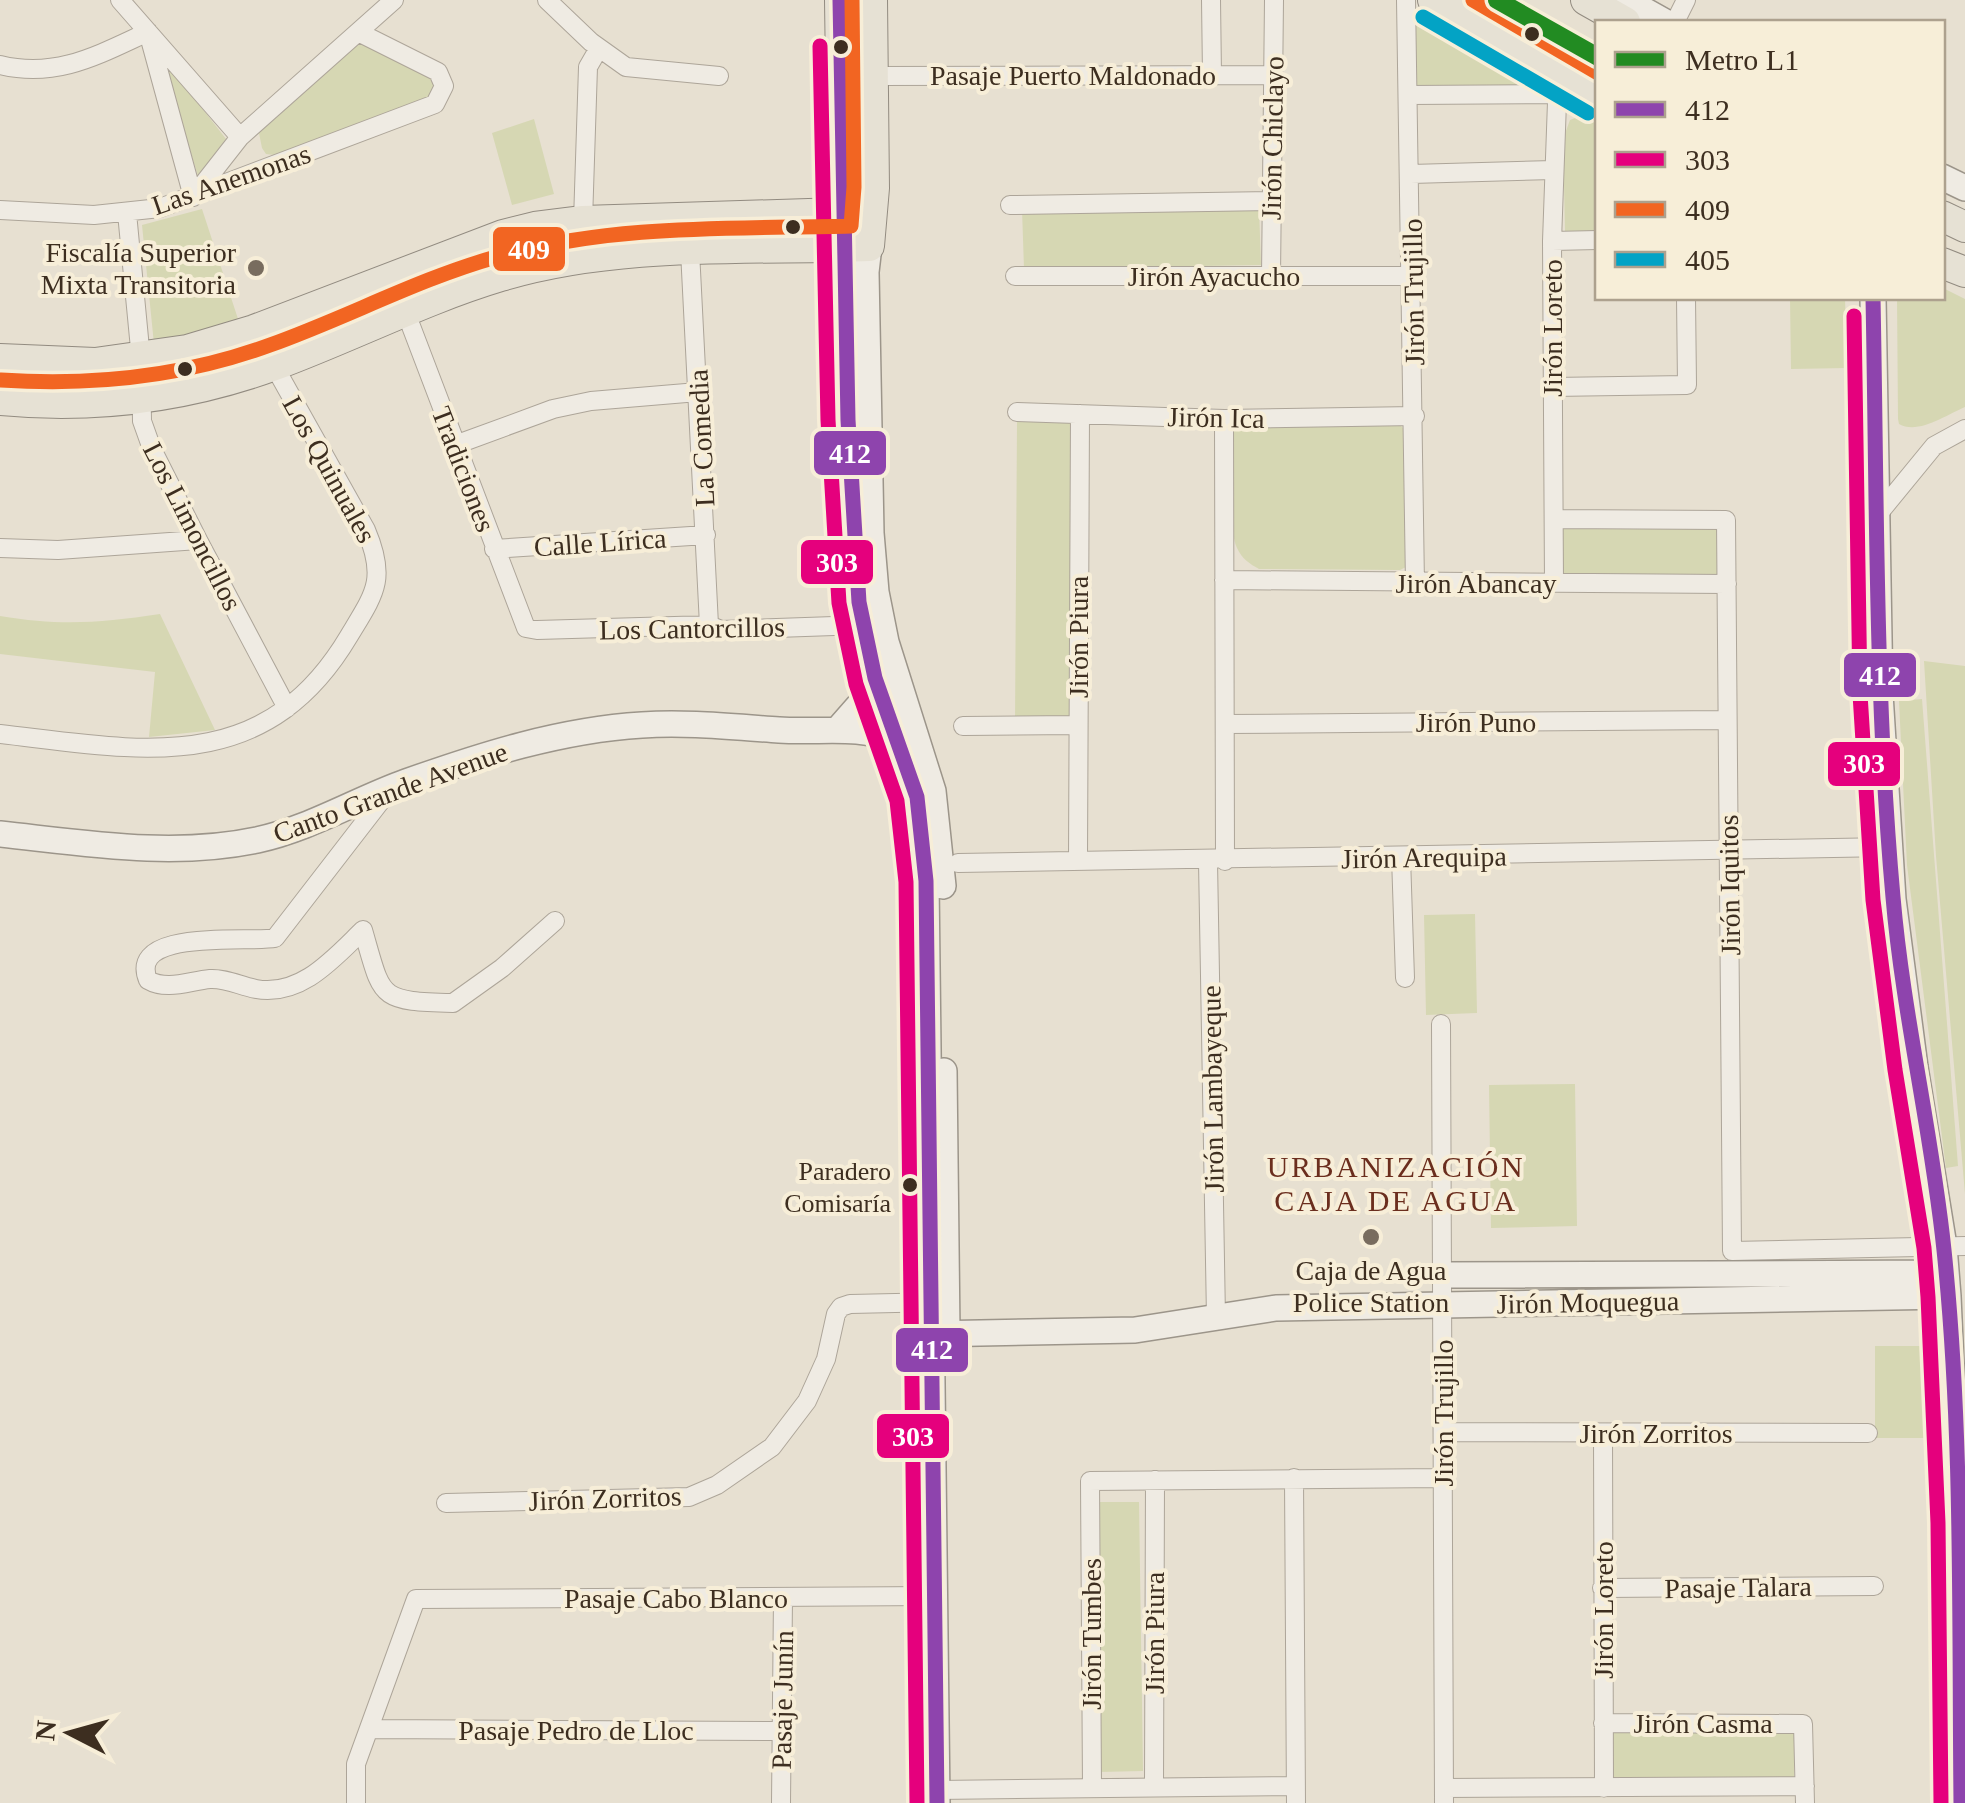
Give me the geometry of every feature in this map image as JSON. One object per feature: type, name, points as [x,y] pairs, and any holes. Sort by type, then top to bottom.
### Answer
[{"type":"main road","points":[[840,0],[857,213]]},
{"type":"main road","points":[[872,0],[872,76],[857,213],[851,490],[863,625],[928,772],[940,842],[937,1796]]},
{"type":"main road","points":[[1432,0],[1557,84],[1595,95]]},
{"type":"main road","points":[[1586,0],[1621,20]]},
{"type":"main road","points":[[1626,0],[1661,20]]},
{"type":"main road","points":[[0,359],[95,363],[187,350],[254,330],[503,234],[535,226],[583,221],[857,213]]},
{"type":"main road","points":[[0,400],[51,404],[139,399],[215,383],[272,366],[498,277],[547,264],[690,250],[856,246]]},
{"type":"main road","points":[[856,246],[866,272],[871,533],[884,673],[898,741],[917,798],[926,881],[938,1302]]},
{"type":"main road","points":[[1873,300],[1875,518],[1890,847],[1915,1067],[1955,1246],[1947,1284],[1962,1669],[1961,1803]]},
{"type":"main road","points":[[839,728],[884,673]]},
{"type":"main road","name":"Canto Grande Avenue","points":[[0,834],[145,848],[222,846],[288,831],[390,788],[504,750],[596,730],[677,724],[786,730],[839,728],[898,741]]},
{"type":"main road","name":"Jirón Moquegua","points":[[1443,1274],[1947,1284]]},
{"type":"main road","name":"Jirón Moquegua","points":[[937,1342],[1135,1330],[1276,1308],[1947,1284]]},
{"type":"street","points":[[120,0],[240,137]]},
{"type":"street","points":[[194,198],[240,137],[394,0]]},
{"type":"street","points":[[547,0],[626,67],[719,76]]},
{"type":"street","points":[[1211,0],[1212,74]]},
{"type":"street","name":"Jirón Chiclayo","points":[[1270,276],[1274,0]]},
{"type":"street","name":"Jirón Trujillo","points":[[1406,0],[1416,584]]},
{"type":"street","points":[[0,65],[38,71],[59,69],[148,32]]},
{"type":"street","points":[[148,32],[194,198]]},
{"type":"street","name":"Las Anemonas","points":[[0,210],[62,216],[160,208],[435,104],[444,86],[438,72],[358,32]]},
{"type":"street","points":[[583,221],[588,67],[599,48]]},
{"type":"street","name":"Pasaje Puerto Maldonado","points":[[872,76],[1273,74]]},
{"type":"street","points":[[1409,95],[1557,84]]},
{"type":"street","name":"Jirón Loreto","points":[[1554,583],[1552,240],[1557,84]]},
{"type":"street","points":[[1410,174],[1553,170]]},
{"type":"street","points":[[1010,206],[1271,201]]},
{"type":"street","name":"Los Limoncillos","points":[[127,213],[141,359],[142,421],[152,449],[287,708]]},
{"type":"street","points":[[1552,240],[1595,240]]},
{"type":"street","name":"La Comedia","points":[[690,250],[710,625]]},
{"type":"street","name":"Jirón Ayacucho","points":[[1015,276],[1412,276]]},
{"type":"street","points":[[1552,387],[1687,385],[1686,300]]},
{"type":"street","name":"Tradiciones","points":[[406,313],[523,624]]},
{"type":"street","name":"Los Quinuales","points":[[0,734],[132,749],[177,748],[250,730],[287,708],[340,651],[368,606],[378,580],[378,557],[254,330]]},
{"type":"street","points":[[454,445],[553,410],[591,401],[698,392]]},
{"type":"street","name":"Jirón Ica","points":[[1017,412],[1224,418],[1415,416]]},
{"type":"street","name":"Jirón Piura","points":[[1078,860],[1080,414]]},
{"type":"street","name":"Jirón Lambayeque","points":[[1216,1318],[1217,860],[1225,724],[1224,418]]},
{"type":"street","points":[[1875,518],[1934,446],[1965,429]]},
{"type":"street","name":"Jirón Iquitos","points":[[1554,519],[1726,520],[1732,1251],[1955,1246]]},
{"type":"street","name":"Calle Lírica","points":[[494,549],[706,535]]},
{"type":"street","points":[[0,548],[58,550],[198,540]]},
{"type":"street","name":"Jirón Abancay","points":[[1224,580],[1727,584]]},
{"type":"street","name":"Los Cantorcillos","points":[[523,624],[536,630],[863,625]]},
{"type":"street","name":"Jirón Puno","points":[[1225,724],[1727,720]]},
{"type":"street","points":[[963,726],[1078,726]]},
{"type":"street","points":[[390,788],[275,938],[192,941],[159,950],[146,960],[148,980],[162,986],[214,979],[256,989],[292,986],[324,968],[363,930],[380,987],[394,997],[452,1004],[502,968],[555,921]]},
{"type":"street","name":"Jirón Arequipa","points":[[958,863],[1890,847]]},
{"type":"street","points":[[1401,857],[1404,978]]},
{"type":"street","name":"Jirón Trujillo","points":[[1441,1024],[1444,1796]]},
{"type":"street","name":"Jirón Zorritos","points":[[446,1503],[689,1497],[704,1492],[772,1446],[807,1401],[826,1360],[841,1307],[938,1302]]},
{"type":"street","name":"Jirón Zorritos","points":[[1443,1432],[1868,1433]]},
{"type":"street","name":"Jirón Loreto","points":[[1603,1433],[1604,1788]]},
{"type":"street","points":[[937,1796],[1154,1786],[1296,1795],[1294,1478]]},
{"type":"street","points":[[1154,1480],[1443,1478]]},
{"type":"street","name":"Jirón Piura","points":[[1154,1480],[1154,1786]]},
{"type":"street","name":"Jirón Tumbes","points":[[1092,1787],[1090,1481],[1154,1480]]},
{"type":"street","name":"Pasaje Talara","points":[[1602,1588],[1874,1586]]},
{"type":"street","name":"Pasaje Cabo Blanco","points":[[370,1729],[416,1599],[936,1596]]},
{"type":"street","name":"Pasaje Junín","points":[[781,1803],[783,1597]]},
{"type":"street","name":"Jirón Casma","points":[[1604,1722],[1803,1724],[1805,1794]]},
{"type":"street","points":[[356,1803],[356,1764],[370,1729]]},
{"type":"street","name":"Pasaje Pedro de Lloc","points":[[370,1729],[782,1731]]},
{"type":"street","points":[[1444,1796],[1604,1788],[1805,1794]]},
{"type":"green space","points":[[1428,16],[1546,86],[1415,89],[1414,26]]},
{"type":"green space","points":[[360,43],[433,80],[434,89],[426,99],[274,155],[266,154],[259,133]]},
{"type":"green space","points":[[160,54],[226,139],[198,176]]},
{"type":"green space","points":[[1588,113],[1595,118],[1595,231],[1565,231],[1563,139],[1570,120]]},
{"type":"green space","points":[[534,119],[554,194],[512,205],[492,133]]},
{"type":"green space","points":[[1259,207],[1261,265],[1024,269],[1022,209]]},
{"type":"green space","points":[[202,209],[239,322],[154,344],[142,225]]},
{"type":"green space","points":[[800,228],[802,237],[625,243],[282,349],[274,339],[279,332],[457,263],[552,235]]},
{"type":"green space","points":[[1945,289],[1965,299],[1965,407],[1915,427],[1899,424],[1897,300],[1945,300]]},
{"type":"green space","points":[[1790,300],[1845,300],[1847,368],[1791,369]]},
{"type":"green space","points":[[250,345],[256,361],[151,387],[148,368]]},
{"type":"green space","points":[[0,367],[123,370],[124,390],[0,389]]},
{"type":"green space","points":[[1017,421],[1076,421],[1074,722],[1015,722]]},
{"type":"green space","points":[[1239,425],[1400,425],[1406,567],[1259,569],[1246,561],[1234,538],[1231,509],[1231,430]]},
{"type":"green space","points":[[1555,520],[1723,523],[1723,581],[1555,582]]},
{"type":"green space","points":[[160,614],[215,730],[149,737],[155,672],[0,654],[0,616],[80,622]]},
{"type":"green space","points":[[1924,661],[1965,666],[1965,1194],[1936,856]]},
{"type":"green space","points":[[1922,699],[1958,1166],[1946,1168],[1907,865],[1899,701]]},
{"type":"green space","points":[[1475,914],[1477,1013],[1426,1015],[1424,915]]},
{"type":"green space","points":[[1575,1084],[1577,1226],[1491,1228],[1489,1085]]},
{"type":"green space","points":[[1875,1346],[1928,1346],[1928,1438],[1875,1438]]},
{"type":"green space","points":[[1098,1502],[1139,1502],[1143,1771],[1099,1772]]},
{"type":"green space","points":[[1609,1727],[1794,1728],[1794,1782],[1610,1780]]},
{"type":"metro line","name":"L1","points":[[1497,0],[1595,55]]},
{"type":"transit line","name":"412","points":[[840,0],[848,420],[859,602],[875,678],[917,797],[926,881],[937,1803]]},
{"type":"transit line","name":"409","points":[[1,380],[104,380],[204,365],[298,334],[467,266],[540,246],[672,230],[851,226],[852,0]]},
{"type":"transit line","name":"409","points":[[1473,0],[1595,71]]},
{"type":"transit line","name":"405","points":[[1423,17],[1588,113]]},
{"type":"transit line","name":"303","points":[[820,46],[828,420],[839,603],[856,684],[897,801],[906,882],[917,1803]]},
{"type":"transit line","name":"412","points":[[1873,300],[1878,598],[1887,822],[1904,985],[1939,1206],[1950,1319],[1959,1526],[1961,1803]]},
{"type":"transit line","name":"303","points":[[1854,316],[1860,694],[1873,900],[1928,1297],[1938,1523],[1941,1803]]},
{"type":"place","name":"Fiscalía Superior Mixta Transitoria","points":[[256,268]]},
{"type":"place","name":"Paradero Comisaría","points":[[910,1185]]},
{"type":"place","name":"Caja de Agua Police Station","points":[[1371,1237]]},
{"type":"district","name":"URBANIZACIÓN CAJA DE AGUA","points":[[1396,1184]]}]
